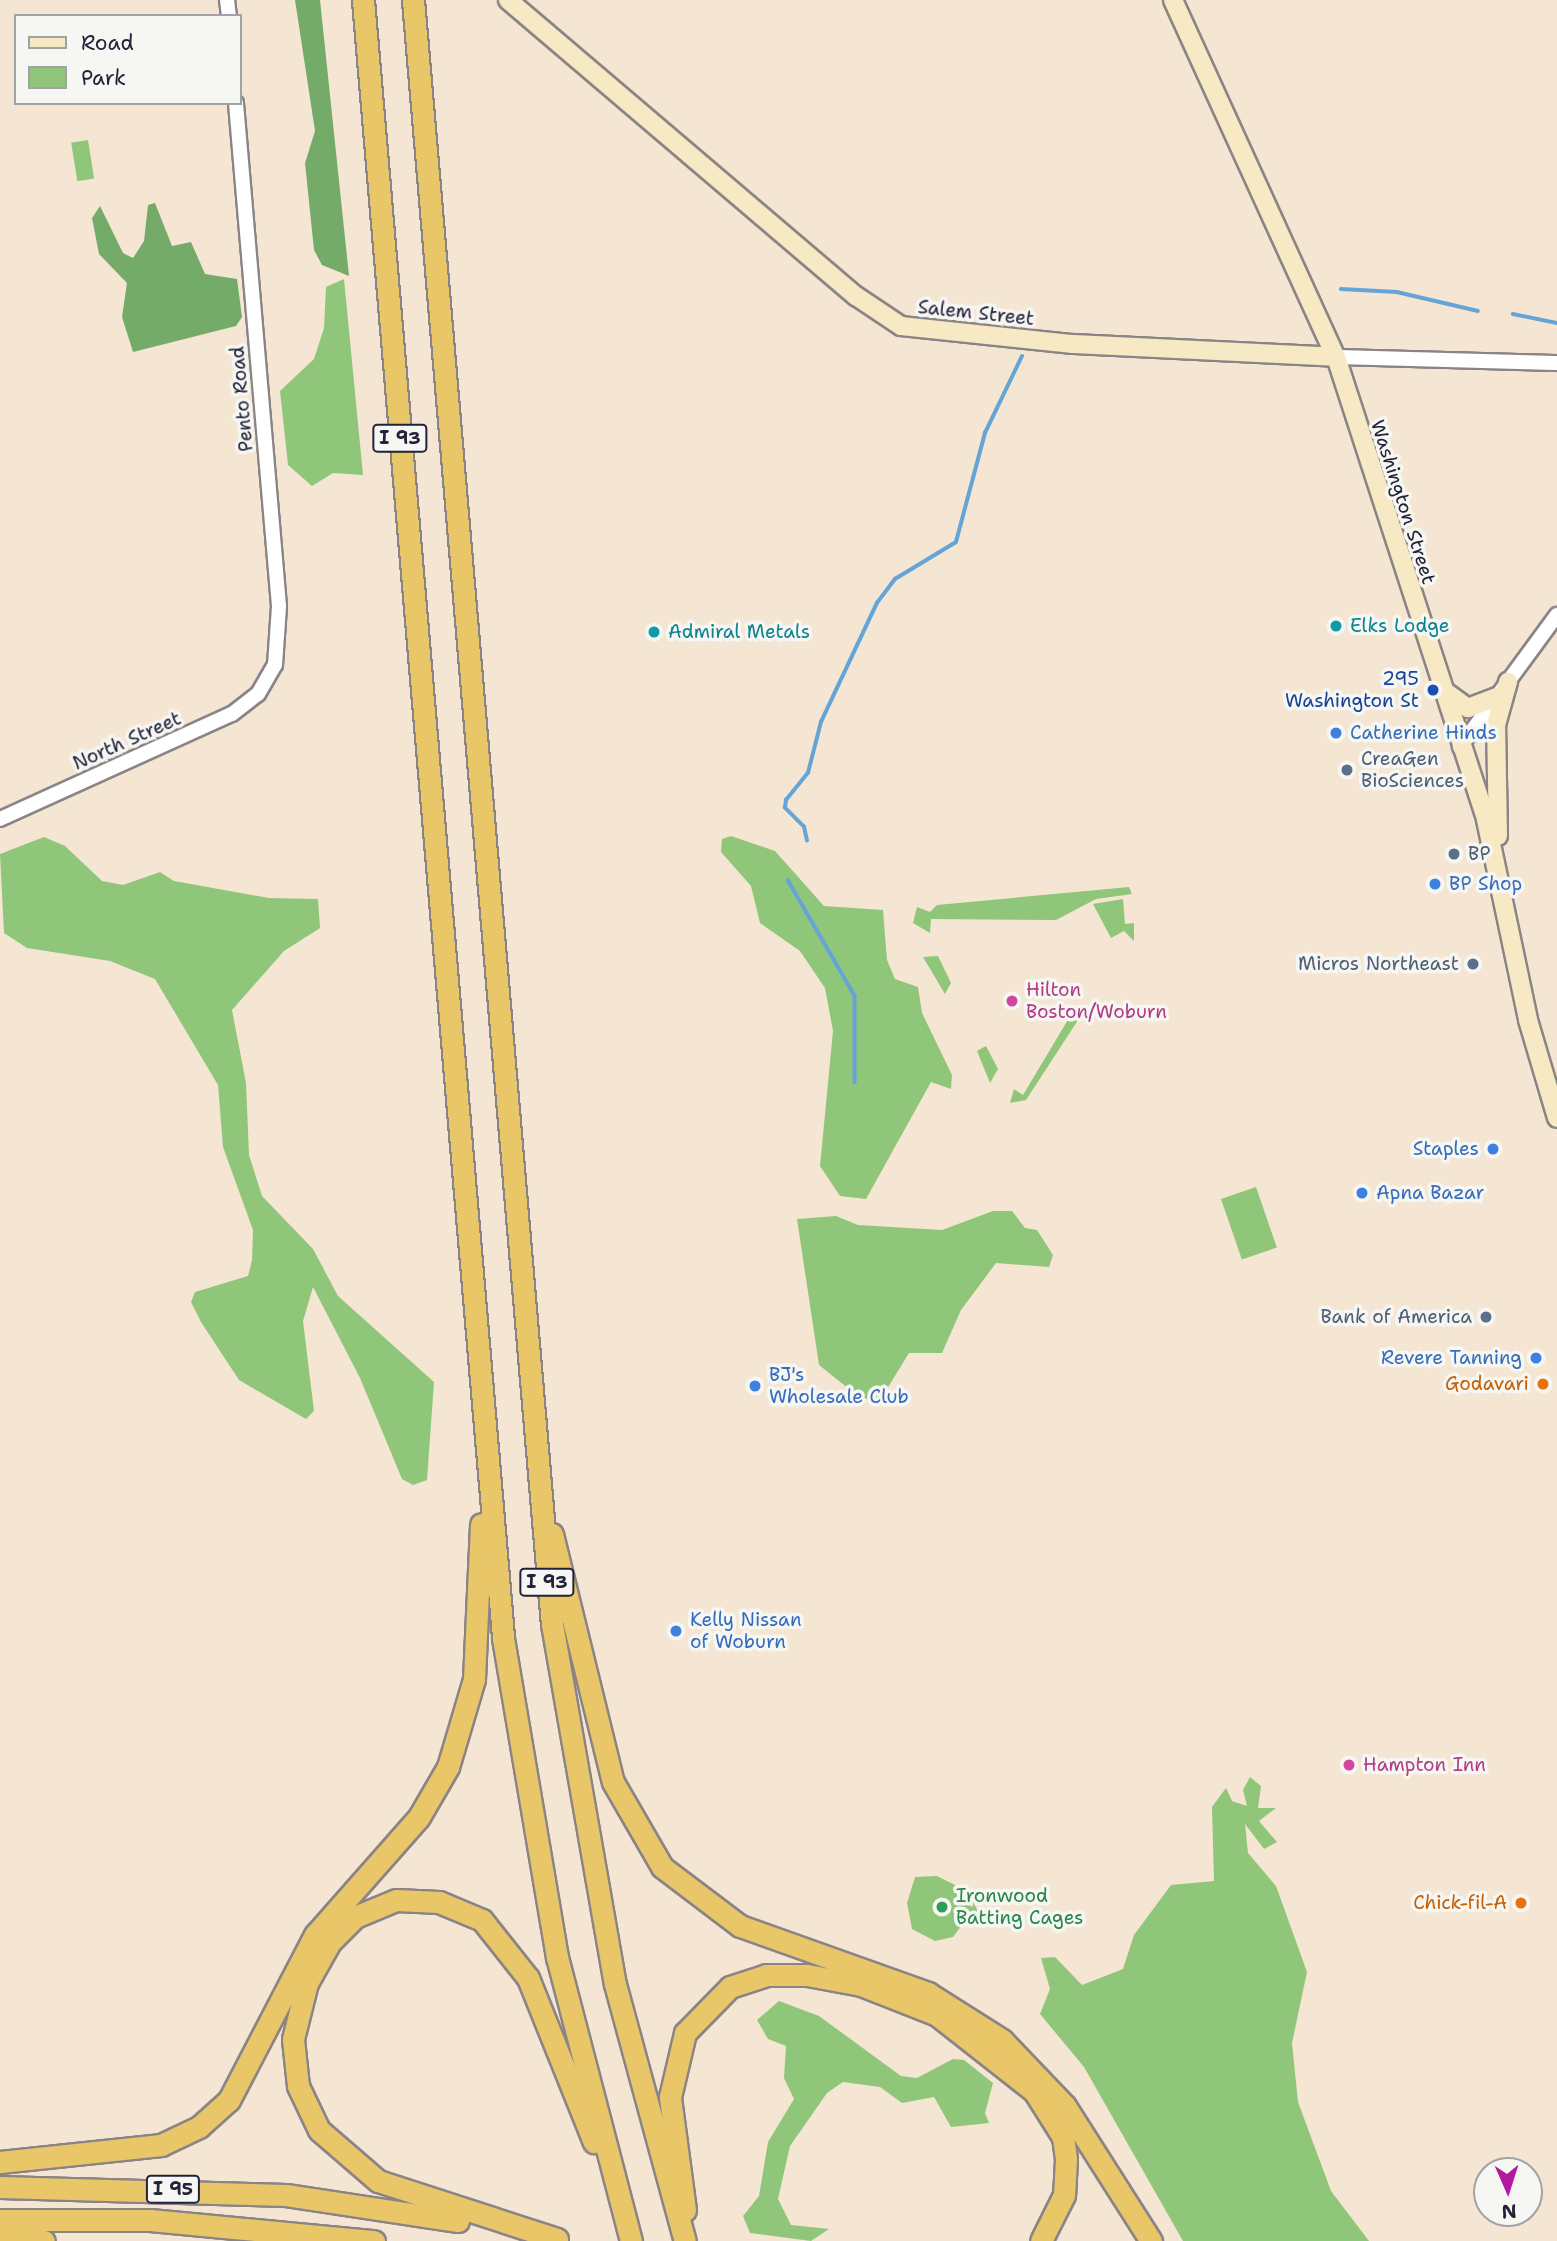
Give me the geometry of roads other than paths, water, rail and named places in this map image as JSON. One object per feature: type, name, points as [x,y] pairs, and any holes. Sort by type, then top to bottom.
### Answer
[{"type":"highway","name":"I 93","points":[[363,0],[486,1473],[530,1821],[567,2002],[631,2241]]},
{"type":"highway","name":"I 93","points":[[413,0],[538,1486],[561,1691],[589,1860],[636,2072],[684,2230]]},
{"type":"highway","points":[[0,2162],[160,2145],[199,2127],[236,2090],[315,1935],[419,1817],[457,1745],[475,1665],[486,1473]]},
{"type":"highway","points":[[538,1486],[612,1782],[662,1867],[740,1926],[928,1993],[1003,2040],[1065,2106],[1151,2241]]},
{"type":"highway","points":[[563,2240],[387,2185],[353,2166],[319,2130],[295,2071],[294,2030],[311,1975],[341,1930],[371,1908],[409,1899],[457,1906],[492,1928],[528,1978],[572,2100],[614,2182]]},
{"type":"highway","points":[[684,2230],[670,2096],[680,2044],[699,2012],[724,1990],[753,1978],[792,1974],[861,1985],[937,2015],[1034,2091],[1063,2137],[1066,2159],[1064,2195],[1041,2241]]},
{"type":"highway","name":"I 95","points":[[0,2186],[286,2195],[563,2240]]},
{"type":"highway","name":"I 95","points":[[0,2220],[184,2222],[374,2241]]},
{"type":"highway","points":[[0,2236],[44,2241]]},
{"type":"main road","name":"Salem Street","points":[[508,0],[856,296],[901,326],[1065,344],[1336,357]]},
{"type":"main road","name":"Washington Street","points":[[1173,0],[1336,357],[1499,867],[1528,1020],[1557,1118]]},
{"type":"main road","points":[[1499,867],[1495,743],[1508,682]]},
{"type":"main road","points":[[1443,690],[1468,708],[1497,697]]},
{"type":"street","name":"Pento Road","points":[[236,105],[281,626],[277,656],[263,688]]},
{"type":"street","name":"Salem Street","points":[[1336,357],[1557,363]]},
{"type":"street","points":[[1460,747],[1557,615]]},
{"type":"street","name":"North Street","points":[[0,819],[217,722],[263,688]]},
{"type":"waterway","points":[[1341,289],[1397,292],[1478,311]]},
{"type":"waterway","points":[[1513,314],[1557,323]]},
{"type":"waterway","points":[[807,841],[804,827],[785,808],[786,800],[808,773],[821,722],[877,603],[895,579],[956,542],[985,433],[1022,356]]},
{"type":"waterway","points":[[788,880],[855,996],[855,1082]]},
{"type":"place","name":"Elks Lodge","points":[[1336,626]]},
{"type":"place","name":"Admiral Metals","points":[[654,632]]},
{"type":"place","name":"295 Washington St","points":[[1433,690]]},
{"type":"place","name":"Catherine Hinds","points":[[1336,733]]},
{"type":"place","name":"CreaGen BioSciences","points":[[1347,770]]},
{"type":"place","name":"BP","points":[[1454,854]]},
{"type":"place","name":"BP Shop","points":[[1435,884]]},
{"type":"place","name":"Micros Northeast","points":[[1473,964]]},
{"type":"place","name":"Hilton Boston/Woburn","points":[[1012,1001]]},
{"type":"place","name":"Staples","points":[[1493,1149]]},
{"type":"place","name":"Apna Bazar","points":[[1362,1193]]},
{"type":"place","name":"Bank of America","points":[[1486,1317]]},
{"type":"place","name":"Revere Tanning","points":[[1536,1358]]},
{"type":"place","name":"Godavari","points":[[1543,1384]]},
{"type":"place","name":"BJ's Wholesale Club","points":[[755,1386]]},
{"type":"place","name":"Kelly Nissan of Woburn","points":[[676,1631]]},
{"type":"place","name":"Hampton Inn","points":[[1349,1765]]},
{"type":"place","name":"Chick-fil-A","points":[[1521,1903]]},
{"type":"place","name":"Ironwood Batting Cages","points":[[942,1907]]}]
